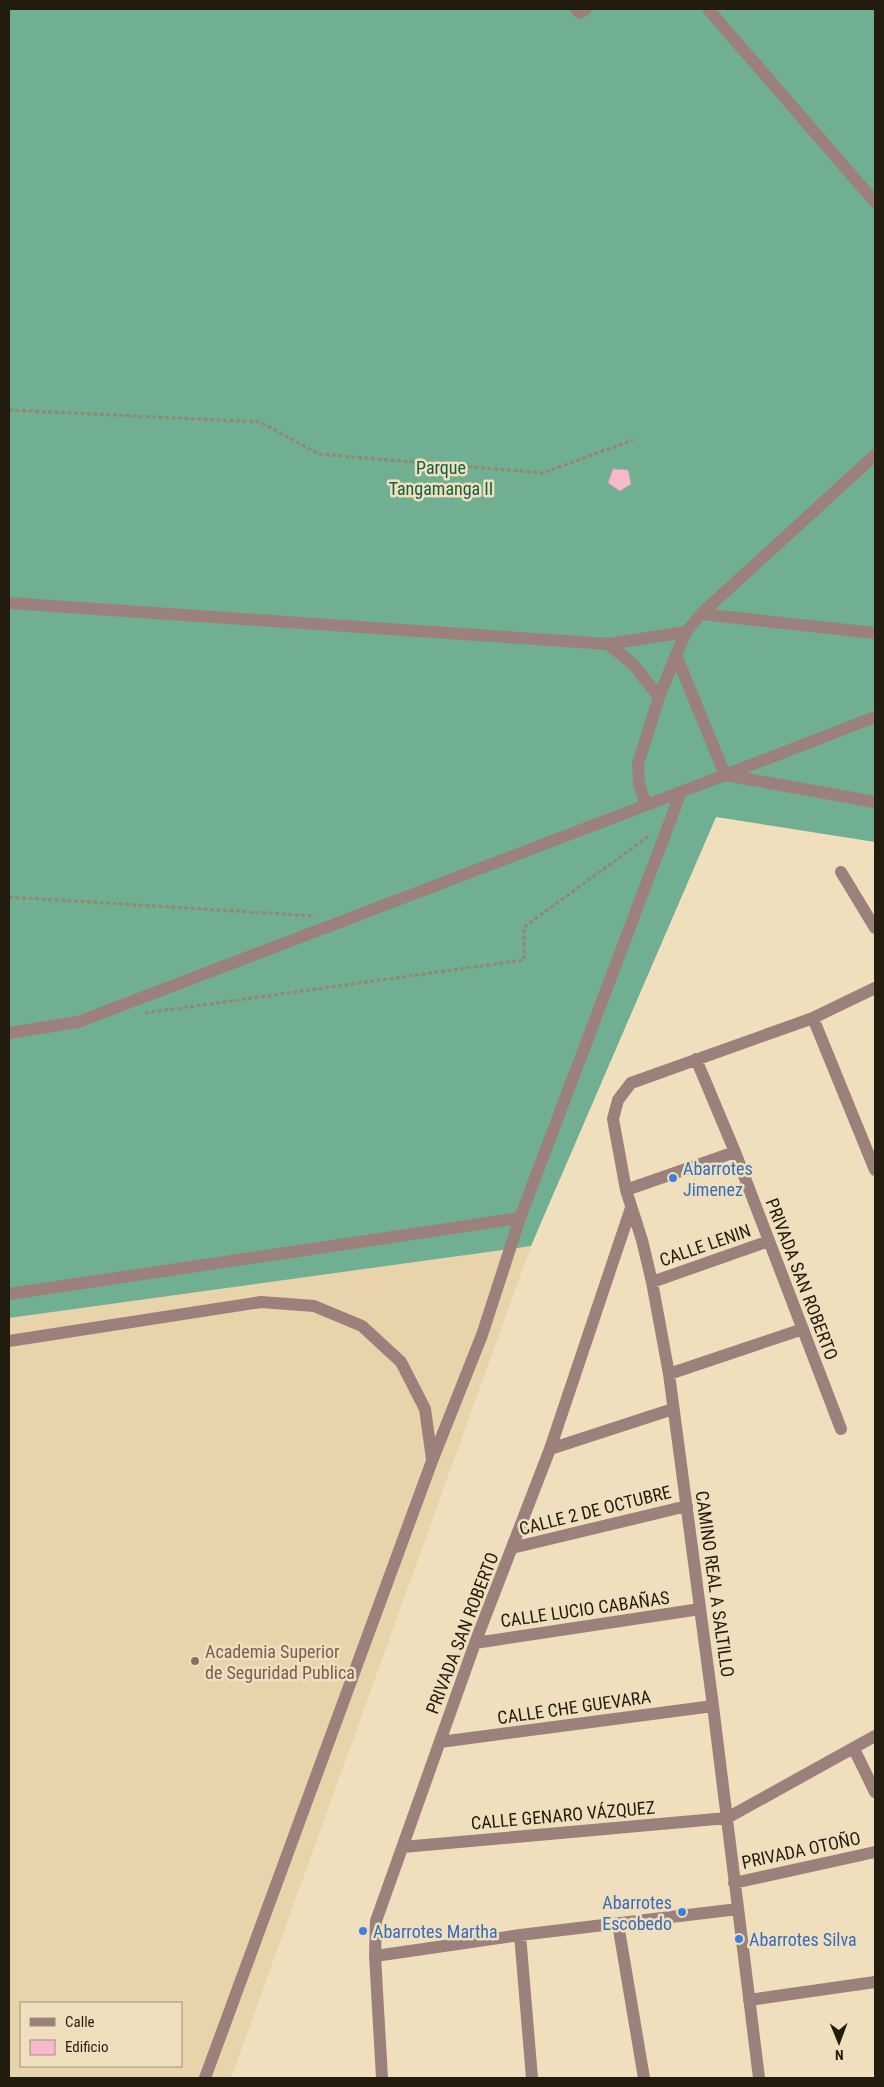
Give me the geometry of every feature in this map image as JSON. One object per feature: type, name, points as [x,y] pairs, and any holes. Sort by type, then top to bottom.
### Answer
[{"type":"street","points":[[576,9],[580,13],[586,9]]},
{"type":"street","points":[[708,9],[875,202]]},
{"type":"street","points":[[646,805],[639,784],[638,764],[659,697],[686,632],[701,614],[875,455]]},
{"type":"street","points":[[9,603],[608,644],[686,632]]},
{"type":"street","points":[[701,614],[875,633]]},
{"type":"street","points":[[608,644],[633,664],[659,697]]},
{"type":"street","points":[[676,655],[725,776]]},
{"type":"street","points":[[9,1033],[78,1022],[875,717]]},
{"type":"street","points":[[725,776],[875,802]]},
{"type":"street","points":[[205,2078],[432,1461],[482,1335],[520,1218],[681,792]]},
{"type":"street","points":[[841,872],[875,928]]},
{"type":"street","points":[[696,1059],[813,1018],[875,988]]},
{"type":"street","points":[[813,1018],[875,1170]]},
{"type":"street","name":"CAMINO REAL A SALTILLO","points":[[696,1059],[630,1083],[618,1100],[613,1119],[626,1190],[652,1282],[669,1374],[714,1706],[759,2078]]},
{"type":"street","name":"PRIVADA SAN ROBERTO","points":[[696,1059],[735,1152],[841,1429]]},
{"type":"street","points":[[626,1190],[735,1152]]},
{"type":"street","name":"PRIVADA SAN ROBERTO","points":[[382,2078],[375,1956],[376,1921],[475,1643],[550,1449],[632,1208]]},
{"type":"street","points":[[9,1294],[520,1218]]},
{"type":"street","name":"CALLE LENIN","points":[[652,1282],[769,1241]]},
{"type":"street","points":[[9,1341],[261,1302],[314,1306],[362,1326],[401,1362],[425,1409],[432,1461]]},
{"type":"street","points":[[669,1374],[803,1329]]},
{"type":"street","points":[[550,1449],[674,1409]]},
{"type":"street","name":"CALLE 2 DE OCTUBRE","points":[[512,1548],[687,1506]]},
{"type":"street","name":"CALLE LUCIO CABAÑAS","points":[[475,1643],[700,1609]]},
{"type":"street","name":"CALLE CHE GUEVARA","points":[[440,1742],[714,1706]]},
{"type":"street","points":[[727,1818],[875,1736]]},
{"type":"street","points":[[854,1749],[875,1792]]},
{"type":"street","name":"CALLE GENARO VÁZQUEZ","points":[[403,1847],[727,1818]]},
{"type":"street","name":"PRIVADA OTOÑO","points":[[734,1883],[875,1852]]},
{"type":"street","points":[[375,1956],[520,1935],[738,1909]]},
{"type":"street","points":[[618,1924],[644,2078]]},
{"type":"street","points":[[520,1935],[532,2078]]},
{"type":"street","points":[[749,2000],[875,1982]]},
{"type":"path","points":[[9,410],[260,422],[318,454],[543,473],[633,440]]},
{"type":"path","points":[[136,1014],[524,960],[524,927],[670,821]]},
{"type":"path","points":[[9,897],[321,916]]},
{"type":"shaded area","name":"Academia Superior de Seguridad Publica","points":[[531,1246],[231,2078],[9,2078],[9,1318]]},
{"type":"green space","name":"Parque Tangamanga II","points":[[9,9],[875,9],[875,842],[716,817],[531,1246],[9,1318]]},
{"type":"building","points":[[613,469],[628,470],[631,484],[620,491],[608,483]]},
{"type":"place","name":"Abarrotes Jimenez","points":[[673,1178]]},
{"type":"place","name":"Academia Superior de Seguridad Publica","points":[[195,1661]]},
{"type":"place","name":"Abarrotes Escobedo","points":[[682,1912]]},
{"type":"place","name":"Abarrotes Martha","points":[[363,1931]]},
{"type":"place","name":"Abarrotes Silva","points":[[739,1939]]}]
